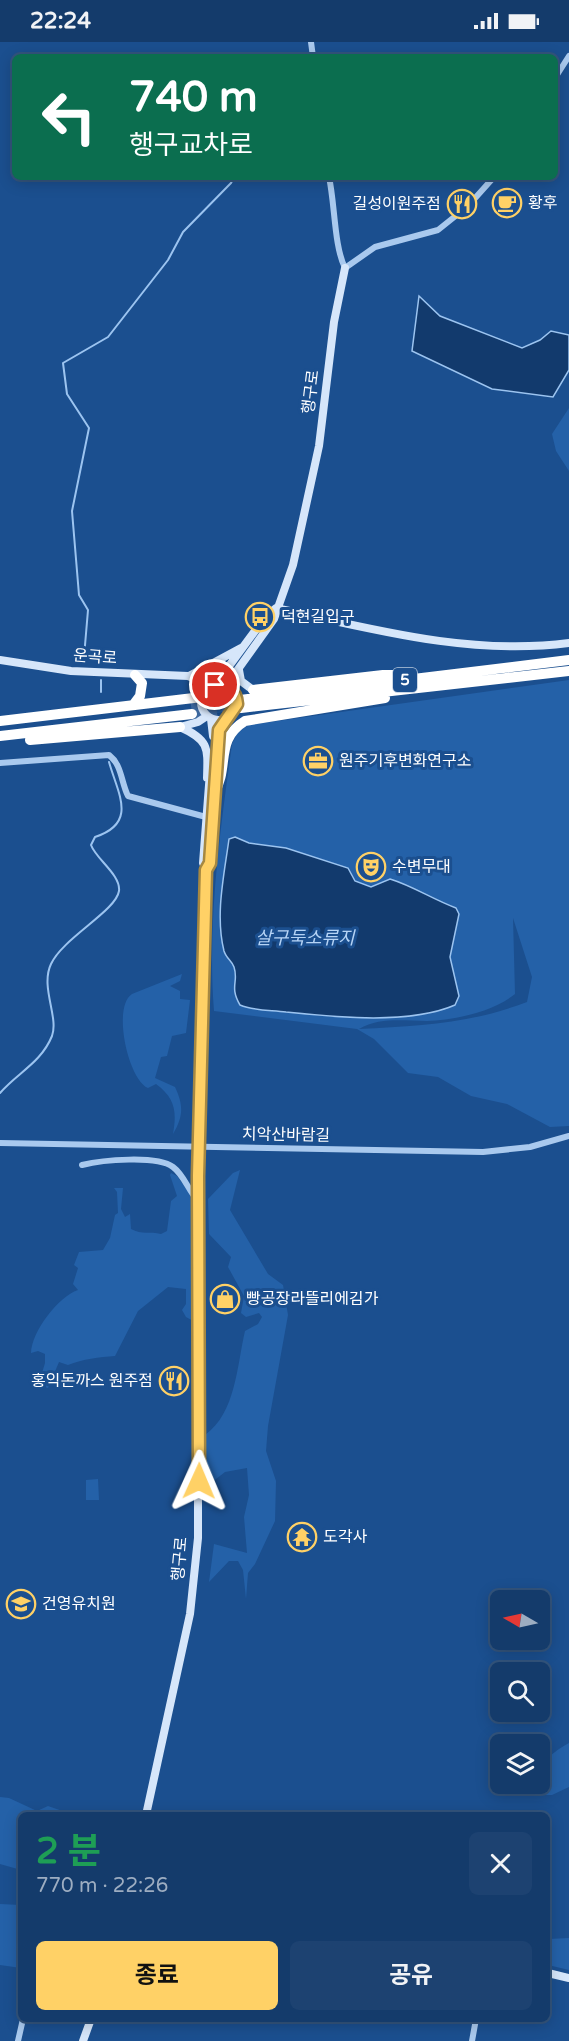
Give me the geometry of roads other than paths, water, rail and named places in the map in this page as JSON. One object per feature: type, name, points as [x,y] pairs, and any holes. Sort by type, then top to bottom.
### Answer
[{"type":"highway","name":"5","points":[[439,680],[569,660]]},
{"type":"highway","name":"5","points":[[236,697],[569,670]]},
{"type":"highway","points":[[134,704],[140,696],[142,683],[135,675]]},
{"type":"highway","points":[[253,690],[383,675],[439,680]]},
{"type":"highway","points":[[228,718],[245,721],[388,698],[439,680]]},
{"type":"highway","points":[[0,721],[203,694]]},
{"type":"highway","points":[[0,727],[192,709],[0,736]]},
{"type":"highway","points":[[211,793],[219,786],[226,739],[235,727],[245,721]]},
{"type":"highway","points":[[0,742],[180,727]]},
{"type":"street","points":[[558,73],[569,56]]},
{"type":"street","name":"행구로","points":[[236,697],[231,678],[274,619],[292,565],[319,446],[334,322],[345,268],[339,255],[335,204],[330,180]]},
{"type":"street","points":[[345,268],[375,247],[438,230],[468,206],[491,180]]},
{"type":"street","points":[[203,694],[214,685],[266,616],[276,608],[410,636],[455,642],[533,648],[569,643]]},
{"type":"street","points":[[188,676],[245,645]]},
{"type":"street","name":"운곡로","points":[[0,660],[71,671],[188,676]]},
{"type":"street","points":[[238,670],[241,681],[253,690]]},
{"type":"street","points":[[188,676],[214,685],[236,697]]},
{"type":"street","points":[[188,676],[203,694],[202,708],[209,717]]},
{"type":"street","points":[[236,697],[253,690]]},
{"type":"street","points":[[180,727],[209,717],[228,718],[237,704],[236,697]]},
{"type":"street","name":"행구로","points":[[147,1812],[190,1614],[198,1538],[198,1176],[206,870],[210,863],[214,729],[209,717]]},
{"type":"street","name":"행구로","points":[[206,870],[202,863],[206,817],[219,730],[228,718]]},
{"type":"street","points":[[180,727],[196,734],[208,748],[211,793]]},
{"type":"street","points":[[0,763],[109,755],[116,760],[122,785],[128,796],[206,817]]},
{"type":"street","name":"치악산바람길","points":[[0,1143],[483,1152],[530,1147],[569,1136]]},
{"type":"street","points":[[82,1165],[156,1160],[171,1165],[181,1174],[188,1189],[198,1201]]},
{"type":"street","points":[[550,1973],[569,1978]]},
{"type":"street","points":[[18,2041],[22,2022]]},
{"type":"street","points":[[83,2041],[90,2022]]},
{"type":"street","points":[[471,2041],[475,2022]]},
{"type":"water","points":[[419,296],[440,316],[522,348],[540,340],[551,331],[569,335],[569,370],[553,397],[492,389],[412,351]]},
{"type":"water","name":"살구둑소류지","points":[[235,837],[249,843],[286,848],[348,868],[355,881],[371,887],[390,879],[456,908],[459,914],[450,957],[459,996],[455,1005],[416,1015],[372,1018],[263,1010],[240,1005],[235,993],[234,967],[224,951],[220,924],[221,895],[229,839]]},
{"type":"waterway","points":[[84,657],[88,610],[79,595],[72,511],[89,428],[67,394],[63,363],[108,337],[168,260],[183,232],[232,180]]},
{"type":"waterway","points":[[101,680],[101,692]]},
{"type":"waterway","points":[[0,1093],[35,1061],[52,1036],[54,1028],[48,992],[48,973],[51,964],[66,944],[109,907],[119,891],[116,879],[91,845],[95,837],[117,824],[121,816],[120,796],[109,762]]},
{"type":"tunnel","points":[[191,705],[240,700]]},
{"type":"tunnel","points":[[192,714],[241,708]]},
{"type":"place","name":"황후","points":[[507,203]]},
{"type":"place","name":"길성이원주점","points":[[462,204]]},
{"type":"place","name":"덕현길입구","points":[[260,617]]},
{"type":"place","name":"원주기후변화연구소","points":[[318,761]]},
{"type":"place","name":"수변무대","points":[[371,867]]},
{"type":"place","name":"빵공장라뜰리에김가","points":[[225,1299]]},
{"type":"place","name":"홍익돈까스 원주점","points":[[174,1381]]},
{"type":"place","name":"도각사","points":[[302,1537]]},
{"type":"place","name":"건영유치원","points":[[21,1604]]}]
